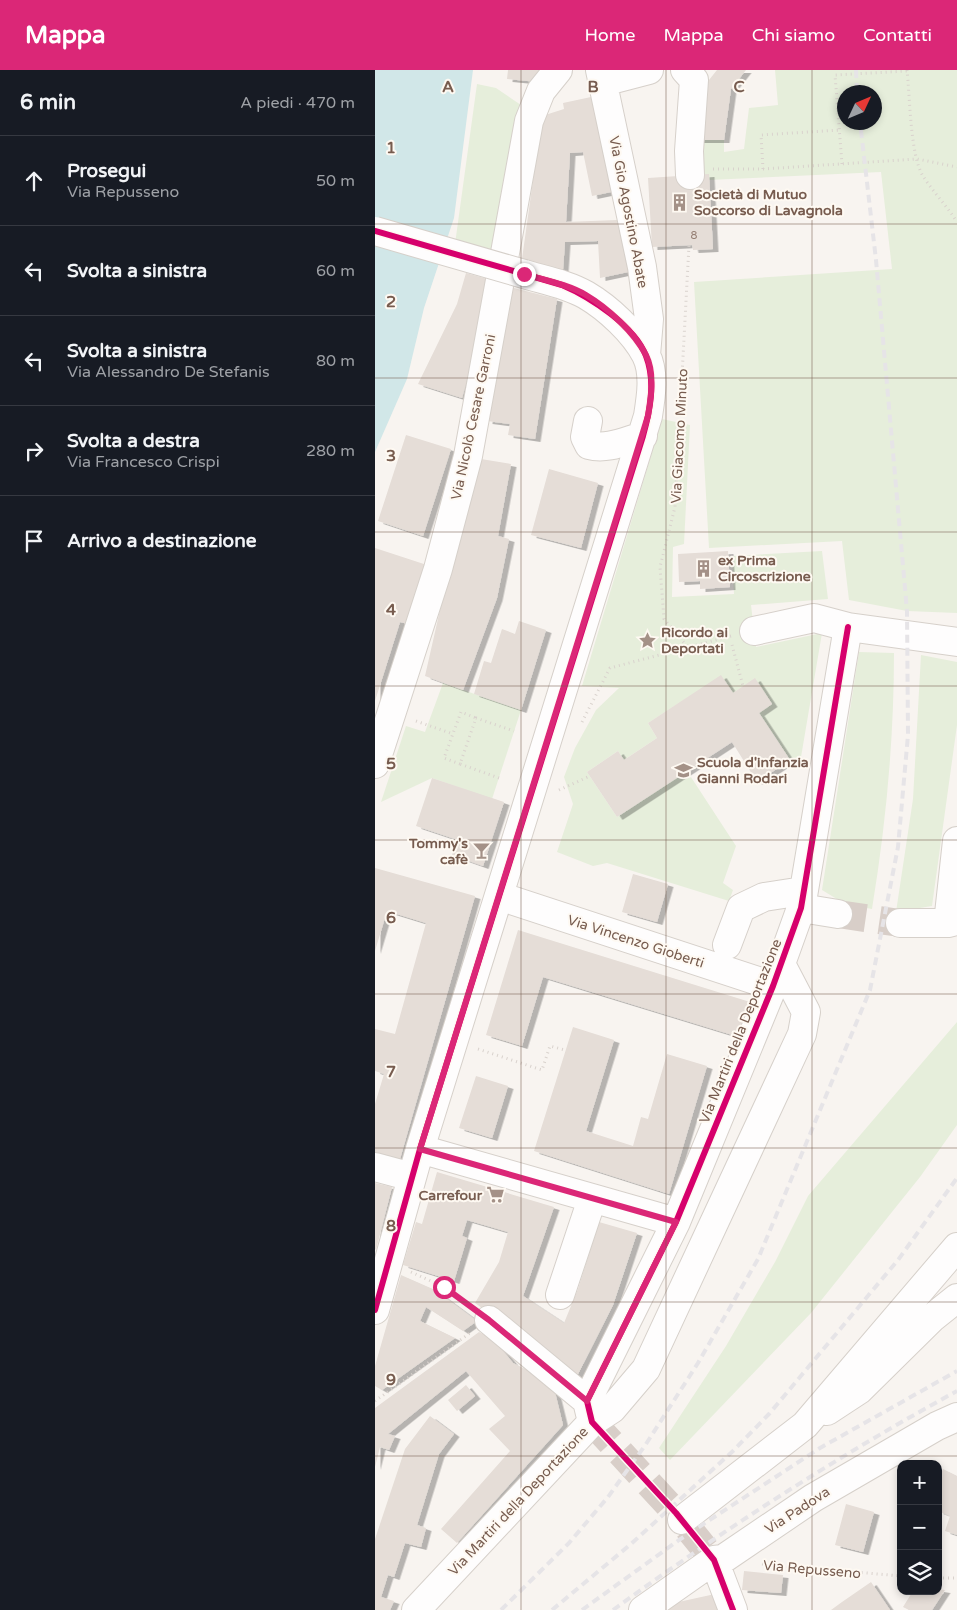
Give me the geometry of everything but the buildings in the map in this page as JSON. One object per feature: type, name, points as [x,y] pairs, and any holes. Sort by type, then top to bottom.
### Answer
[{"type":"street","name":"Via Nicolò Cesare Garroni","points":[[375,764],[438,569],[468,456],[529,120],[541,91],[558,70]]},
{"type":"street","points":[[601,76],[649,70]]},
{"type":"street","points":[[685,70],[694,80],[690,172]]},
{"type":"street","name":"Via Gio Agostino Abate","points":[[601,76],[642,267],[649,319],[646,355]]},
{"type":"street","points":[[375,231],[562,285],[586,295],[627,329],[646,355],[652,386],[648,416],[627,441],[499,896],[420,1149],[375,1310]]},
{"type":"street","points":[[588,420],[585,437],[589,445],[627,441]]},
{"type":"street","points":[[742,633],[814,618],[848,627],[957,642]]},
{"type":"street","name":"Via Martiri della Deportazione","points":[[416,1610],[590,1411],[676,1222],[777,975],[802,900],[848,627]]},
{"type":"street","points":[[900,923],[953,922],[957,841]]},
{"type":"street","name":"Via Vincenzo Gioberti","points":[[499,896],[777,975]]},
{"type":"street","points":[[727,945],[741,908],[764,897],[802,900],[838,914]]},
{"type":"street","points":[[489,1320],[590,1411],[612,1409],[646,1369],[802,1034],[806,1012],[777,975]]},
{"type":"street","points":[[420,1149],[676,1222]]},
{"type":"street","points":[[375,1167],[412,1177]]},
{"type":"street","points":[[560,1296],[591,1199]]},
{"type":"street","points":[[805,1425],[957,1247]]},
{"type":"street","points":[[682,1520],[805,1425],[859,1390],[932,1318],[957,1298]]},
{"type":"street","name":"Via Padova","points":[[643,1610],[813,1498],[937,1426],[957,1417]]},
{"type":"street","points":[[719,1560],[733,1610]]},
{"type":"path","points":[[837,97],[835,75],[907,71],[917,159],[922,175],[945,202],[957,222]]},
{"type":"path","points":[[763,169],[761,135],[840,130],[843,164]]},
{"type":"path","points":[[690,172],[917,159],[957,167]]},
{"type":"path","points":[[581,724],[609,668],[742,633],[743,686]]},
{"type":"path","points":[[393,712],[453,734]]},
{"type":"path","points":[[499,778],[444,758],[461,712],[514,731]]},
{"type":"path","points":[[460,764],[476,718]]},
{"type":"path","points":[[567,786],[590,776]]},
{"type":"path","points":[[454,1040],[542,1070],[550,1046],[565,1050]]},
{"type":"path","points":[[375,1401],[489,1320],[444,1287],[387,1265]]},
{"type":"path","points":[[942,1578],[957,1578]]},
{"type":"green space","points":[[775,70],[957,70],[957,613],[907,611],[849,600],[842,541],[709,548],[694,282],[892,269],[881,172],[709,180],[695,175],[695,140],[724,140],[724,152],[744,149],[749,108],[778,105]]},
{"type":"green space","points":[[477,84],[496,88],[521,105],[497,252],[455,244]]},
{"type":"green space","points":[[662,419],[690,425],[684,544],[673,547],[672,597],[734,594],[732,556],[822,551],[828,599],[751,605],[756,647],[822,633],[800,763],[790,760],[759,713],[772,704],[755,679],[733,693],[721,676],[648,723],[657,738],[624,760],[618,751],[587,772],[617,817],[687,771],[736,846],[723,883],[733,890],[729,901],[607,863],[593,866],[557,852],[573,804],[564,777],[575,748],[596,710],[619,688],[582,686]]},
{"type":"green space","points":[[859,652],[894,653],[893,717],[888,781],[872,909],[845,904],[822,890]]},
{"type":"green space","points":[[921,655],[957,662],[957,725],[932,906],[896,912],[913,799]]},
{"type":"green space","points":[[443,683],[521,710],[492,799],[432,778],[381,802],[406,726],[425,732]]},
{"type":"green space","points":[[957,1022],[957,1125],[920,1177],[811,1313],[670,1460],[659,1448],[726,1346],[775,1262],[808,1196]]},
{"type":"shaded area","points":[[375,70],[473,70],[454,218],[424,308],[407,379],[375,452]]},
{"type":"tunnel","points":[[838,914],[900,923]]},
{"type":"tunnel","points":[[592,1422],[676,1513]]},
{"type":"tunnel","points":[[688,1528],[714,1560]]},
{"type":"railway","points":[[856,70],[857,85]]},
{"type":"railway","points":[[501,1610],[569,1543],[608,1497],[646,1444],[698,1363],[758,1259],[870,990],[898,847],[908,735],[907,611],[876,260],[861,130]]},
{"type":"railway","points":[[552,1610],[631,1544],[733,1451],[769,1414],[898,1260],[957,1178]]},
{"type":"railway","points":[[582,1610],[679,1540],[820,1448],[957,1371]]},
{"type":"railway","points":[[613,1610],[696,1551],[782,1495],[869,1441],[957,1391]]},
{"type":"cycle path","points":[[375,231],[562,285],[573,290],[598,305],[632,334],[646,356],[651,376],[650,407],[643,436],[420,1149],[375,1310]]},
{"type":"cycle path","points":[[733,1610],[714,1560],[676,1513],[592,1422],[587,1401],[676,1222],[773,986],[801,908],[848,627]]},
{"type":"place","name":"Società di Mutuo Soccorso di Lavagnola","points":[[680,202]]},
{"type":"place","name":"ex Prima Circoscrizione","points":[[704,568]]},
{"type":"place","name":"Ricordo ai Deportati","points":[[647,640]]},
{"type":"place","name":"Scuola d'infanzia Gianni Rodari","points":[[683,770]]},
{"type":"place","name":"Tommy's cafè","points":[[482,851]]},
{"type":"place","name":"Carrefour","points":[[496,1195]]},
{"type":"route","points":[[444,1287],[489,1320],[587,1401],[676,1222],[420,1149],[643,436],[652,386],[646,355],[627,329],[605,309],[586,295],[562,285],[524,274]]}]
